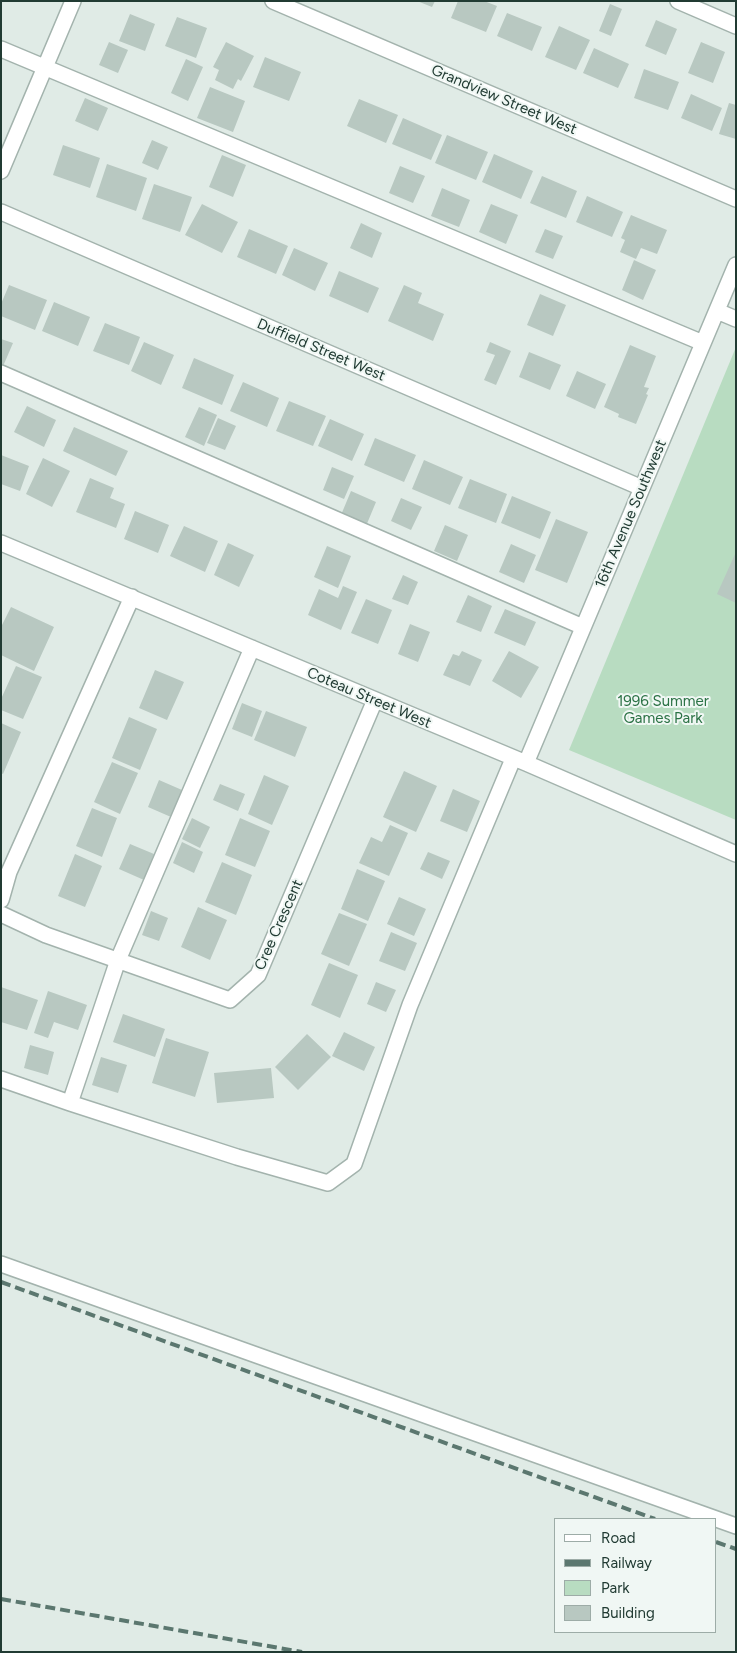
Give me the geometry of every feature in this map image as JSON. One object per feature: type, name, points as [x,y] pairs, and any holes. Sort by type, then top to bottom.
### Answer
[{"type":"street","points":[[1,171],[73,1]]},
{"type":"street","name":"Grandview Street West","points":[[273,1],[736,199]]},
{"type":"street","points":[[678,1],[736,26]]},
{"type":"street","points":[[1,49],[703,343]]},
{"type":"street","name":"Duffield Street West","points":[[1,212],[642,488]]},
{"type":"street","name":"16th Avenue Southwest","points":[[70,1103],[237,1157],[328,1183],[354,1164],[410,1005],[519,761],[583,627],[736,265]]},
{"type":"street","points":[[716,311],[736,319]]},
{"type":"street","points":[[1,374],[583,627]]},
{"type":"street","name":"Coteau Street West","points":[[1,543],[736,854]]},
{"type":"street","points":[[1,900],[9,872],[132,597]]},
{"type":"street","points":[[1,1079],[70,1103],[118,960],[252,648]]},
{"type":"street","name":"Cree Crescent","points":[[1,914],[46,935],[230,1000],[258,975],[375,700]]},
{"type":"street","points":[[1,1264],[714,1518]]},
{"type":"street","points":[[717,1519],[736,1526]]},
{"type":"green space","name":"1996 Summer Games Park","points":[[736,347],[736,820],[569,750]]},
{"type":"building","points":[[417,1],[435,1],[432,7]]},
{"type":"building","points":[[458,1],[484,1],[497,6],[486,32],[451,18]]},
{"type":"building","points":[[610,4],[622,9],[611,36],[599,31]]},
{"type":"building","points":[[507,13],[542,27],[532,51],[497,36]]},
{"type":"building","points":[[130,14],[155,24],[145,51],[119,41]]},
{"type":"building","points":[[177,17],[207,28],[196,58],[165,46]]},
{"type":"building","points":[[656,20],[677,29],[666,55],[645,46]]},
{"type":"building","points":[[559,26],[590,40],[576,70],[545,57]]},
{"type":"building","points":[[109,42],[128,50],[118,73],[99,65]]},
{"type":"building","points":[[226,42],[254,56],[241,81],[238,79],[233,89],[215,80],[219,70],[213,67]]},
{"type":"building","points":[[701,42],[725,52],[713,83],[688,73]]},
{"type":"building","points":[[594,48],[629,64],[618,88],[583,73]]},
{"type":"building","points":[[265,57],[301,72],[289,101],[253,87]]},
{"type":"building","points":[[186,59],[203,67],[188,101],[171,93]]},
{"type":"building","points":[[644,69],[679,82],[668,110],[634,98]]},
{"type":"building","points":[[210,87],[245,101],[233,132],[197,118]]},
{"type":"building","points":[[691,94],[722,108],[712,131],[681,118]]},
{"type":"building","points":[[85,98],[108,108],[98,131],[75,121]]},
{"type":"building","points":[[359,99],[398,115],[386,143],[347,126]]},
{"type":"building","points":[[729,103],[736,105],[736,139],[719,134]]},
{"type":"building","points":[[403,118],[442,135],[431,160],[392,144]]},
{"type":"building","points":[[447,135],[488,152],[476,180],[435,163]]},
{"type":"building","points":[[152,140],[168,147],[158,170],[142,163]]},
{"type":"building","points":[[63,145],[100,158],[90,188],[53,175]]},
{"type":"building","points":[[494,154],[533,171],[521,199],[482,182]]},
{"type":"building","points":[[222,155],[246,165],[233,197],[209,187]]},
{"type":"building","points":[[107,164],[147,178],[136,211],[96,197]]},
{"type":"building","points":[[400,166],[425,176],[413,203],[389,193]]},
{"type":"building","points":[[542,176],[577,191],[566,218],[530,203]]},
{"type":"building","points":[[154,184],[192,197],[180,232],[142,219]]},
{"type":"building","points":[[442,188],[470,200],[459,227],[431,216]]},
{"type":"building","points":[[587,196],[623,212],[612,237],[576,222]]},
{"type":"building","points":[[202,204],[238,222],[222,253],[185,235]]},
{"type":"building","points":[[491,204],[518,215],[506,244],[479,232]]},
{"type":"building","points":[[631,215],[667,230],[657,254],[641,248],[636,259],[620,252],[625,240],[621,238]]},
{"type":"building","points":[[361,223],[382,233],[372,258],[350,248]]},
{"type":"building","points":[[249,229],[288,246],[276,274],[237,257]]},
{"type":"building","points":[[545,229],[563,236],[553,259],[535,252]]},
{"type":"building","points":[[294,248],[328,263],[315,291],[282,275]]},
{"type":"building","points":[[634,260],[656,270],[643,300],[622,290]]},
{"type":"building","points":[[339,271],[379,288],[368,313],[329,296]]},
{"type":"building","points":[[9,285],[47,300],[35,330],[1,316],[1,304]]},
{"type":"building","points":[[404,285],[422,293],[418,303],[444,314],[433,341],[388,321]]},
{"type":"building","points":[[540,294],[566,305],[553,336],[527,325]]},
{"type":"building","points":[[54,302],[90,317],[78,346],[42,331]]},
{"type":"building","points":[[105,323],[140,337],[129,365],[93,351]]},
{"type":"building","points":[[1,339],[13,343],[1,371]]},
{"type":"building","points":[[144,342],[174,355],[161,385],[131,371]]},
{"type":"building","points":[[490,342],[511,351],[496,385],[484,380],[495,355],[486,352]]},
{"type":"building","points":[[630,345],[656,356],[644,387],[649,388],[646,394],[648,395],[636,424],[618,417],[619,414],[604,407]]},
{"type":"building","points":[[529,352],[561,365],[550,390],[519,377]]},
{"type":"building","points":[[194,358],[234,375],[222,405],[182,388]]},
{"type":"building","points":[[577,371],[606,384],[595,409],[566,396]]},
{"type":"building","points":[[243,382],[279,398],[267,427],[230,411]]},
{"type":"building","points":[[289,401],[326,416],[313,446],[276,431]]},
{"type":"building","points":[[27,406],[56,420],[44,447],[14,432]]},
{"type":"building","points":[[199,407],[217,415],[204,446],[185,437]]},
{"type":"building","points":[[218,418],[236,426],[225,450],[207,443]]},
{"type":"building","points":[[330,419],[364,434],[352,461],[318,446]]},
{"type":"building","points":[[74,427],[128,451],[116,476],[63,451]]},
{"type":"building","points":[[375,438],[416,455],[404,482],[364,465]]},
{"type":"building","points":[[1,455],[29,466],[20,491],[1,484]]},
{"type":"building","points":[[43,458],[70,471],[52,507],[26,494]]},
{"type":"building","points":[[424,460],[463,477],[450,505],[412,489]]},
{"type":"building","points":[[332,467],[354,476],[344,499],[323,490]]},
{"type":"building","points":[[90,478],[114,488],[110,498],[125,504],[116,528],[76,512]]},
{"type":"building","points":[[470,479],[507,494],[496,523],[458,508]]},
{"type":"building","points":[[351,491],[376,502],[366,526],[341,515]]},
{"type":"building","points":[[512,496],[551,512],[540,539],[501,523]]},
{"type":"building","points":[[401,498],[422,507],[411,530],[391,521]]},
{"type":"building","points":[[135,511],[169,525],[158,553],[124,539]]},
{"type":"building","points":[[556,519],[588,532],[567,583],[535,570]]},
{"type":"building","points":[[445,525],[468,535],[457,561],[434,551]]},
{"type":"building","points":[[184,526],[218,541],[205,572],[170,556]]},
{"type":"building","points":[[228,543],[254,555],[239,587],[214,575]]},
{"type":"building","points":[[511,544],[536,555],[524,583],[499,572]]},
{"type":"building","points":[[327,546],[351,556],[338,588],[314,577]]},
{"type":"building","points":[[736,552],[736,603],[717,594]]},
{"type":"building","points":[[403,575],[418,582],[408,605],[392,599]]},
{"type":"building","points":[[343,586],[357,592],[341,630],[308,615],[319,589],[338,598]]},
{"type":"building","points":[[468,595],[492,606],[481,632],[456,622]]},
{"type":"building","points":[[366,599],[392,610],[378,644],[351,633]]},
{"type":"building","points":[[11,607],[54,627],[34,671],[1,655],[1,627]]},
{"type":"building","points":[[505,609],[536,622],[525,646],[494,633]]},
{"type":"building","points":[[410,624],[430,632],[418,662],[398,654]]},
{"type":"building","points":[[462,651],[482,660],[470,686],[443,675],[453,654],[459,656]]},
{"type":"building","points":[[509,651],[539,667],[521,698],[492,681]]},
{"type":"building","points":[[16,666],[42,677],[23,719],[1,710],[1,699]]},
{"type":"building","points":[[155,670],[184,682],[167,720],[139,708]]},
{"type":"building","points":[[242,703],[262,711],[252,737],[232,729]]},
{"type":"building","points":[[266,711],[307,727],[295,757],[254,740]]},
{"type":"building","points":[[129,717],[157,729],[140,770],[112,758]]},
{"type":"building","points":[[1,723],[21,732],[3,774],[1,773]]},
{"type":"building","points":[[112,762],[138,773],[120,814],[94,802]]},
{"type":"building","points":[[404,771],[437,786],[416,832],[383,817]]},
{"type":"building","points":[[264,775],[289,786],[272,825],[248,814]]},
{"type":"building","points":[[159,780],[182,790],[171,817],[148,807]]},
{"type":"building","points":[[220,784],[245,794],[238,811],[213,800]]},
{"type":"building","points":[[453,789],[480,801],[467,832],[440,821]]},
{"type":"building","points":[[92,808],[117,818],[102,857],[76,846]]},
{"type":"building","points":[[192,818],[210,827],[200,848],[182,839]]},
{"type":"building","points":[[240,818],[270,831],[255,867],[225,855]]},
{"type":"building","points":[[390,825],[408,833],[389,876],[359,863],[371,837],[382,842]]},
{"type":"building","points":[[182,842],[203,852],[194,873],[173,863]]},
{"type":"building","points":[[130,844],[154,854],[144,880],[119,869]]},
{"type":"building","points":[[428,852],[450,861],[442,879],[420,869]]},
{"type":"building","points":[[75,854],[102,866],[85,907],[58,896]]},
{"type":"building","points":[[222,862],[252,875],[236,915],[205,902]]},
{"type":"building","points":[[357,869],[385,881],[368,921],[341,909]]},
{"type":"building","points":[[399,897],[426,909],[414,936],[387,924]]},
{"type":"building","points":[[198,907],[227,920],[210,960],[181,947]]},
{"type":"building","points":[[151,911],[168,918],[159,941],[142,935]]},
{"type":"building","points":[[339,913],[367,924],[349,966],[321,954]]},
{"type":"building","points":[[391,932],[417,943],[405,971],[379,961]]},
{"type":"building","points":[[329,963],[358,975],[340,1018],[311,1005]]},
{"type":"building","points":[[376,982],[396,990],[386,1012],[367,1004]]},
{"type":"building","points":[[1,987],[38,1000],[27,1030],[1,1022]]},
{"type":"building","points":[[48,991],[87,1005],[78,1030],[54,1022],[48,1038],[34,1033]]},
{"type":"building","points":[[123,1014],[165,1029],[155,1057],[113,1042]]},
{"type":"building","points":[[344,1032],[375,1047],[364,1071],[332,1056]]},
{"type":"building","points":[[307,1034],[331,1057],[298,1090],[275,1067]]},
{"type":"building","points":[[166,1038],[209,1052],[195,1097],[152,1083]]},
{"type":"building","points":[[30,1045],[54,1052],[48,1075],[24,1068]]},
{"type":"building","points":[[101,1057],[127,1065],[118,1093],[92,1085]]},
{"type":"building","points":[[271,1068],[274,1098],[217,1103],[214,1073]]},
{"type":"railway","points":[[1,1282],[652,1518]]},
{"type":"railway","points":[[717,1542],[736,1549]]},
{"type":"railway","points":[[1,1599],[302,1652]]}]
